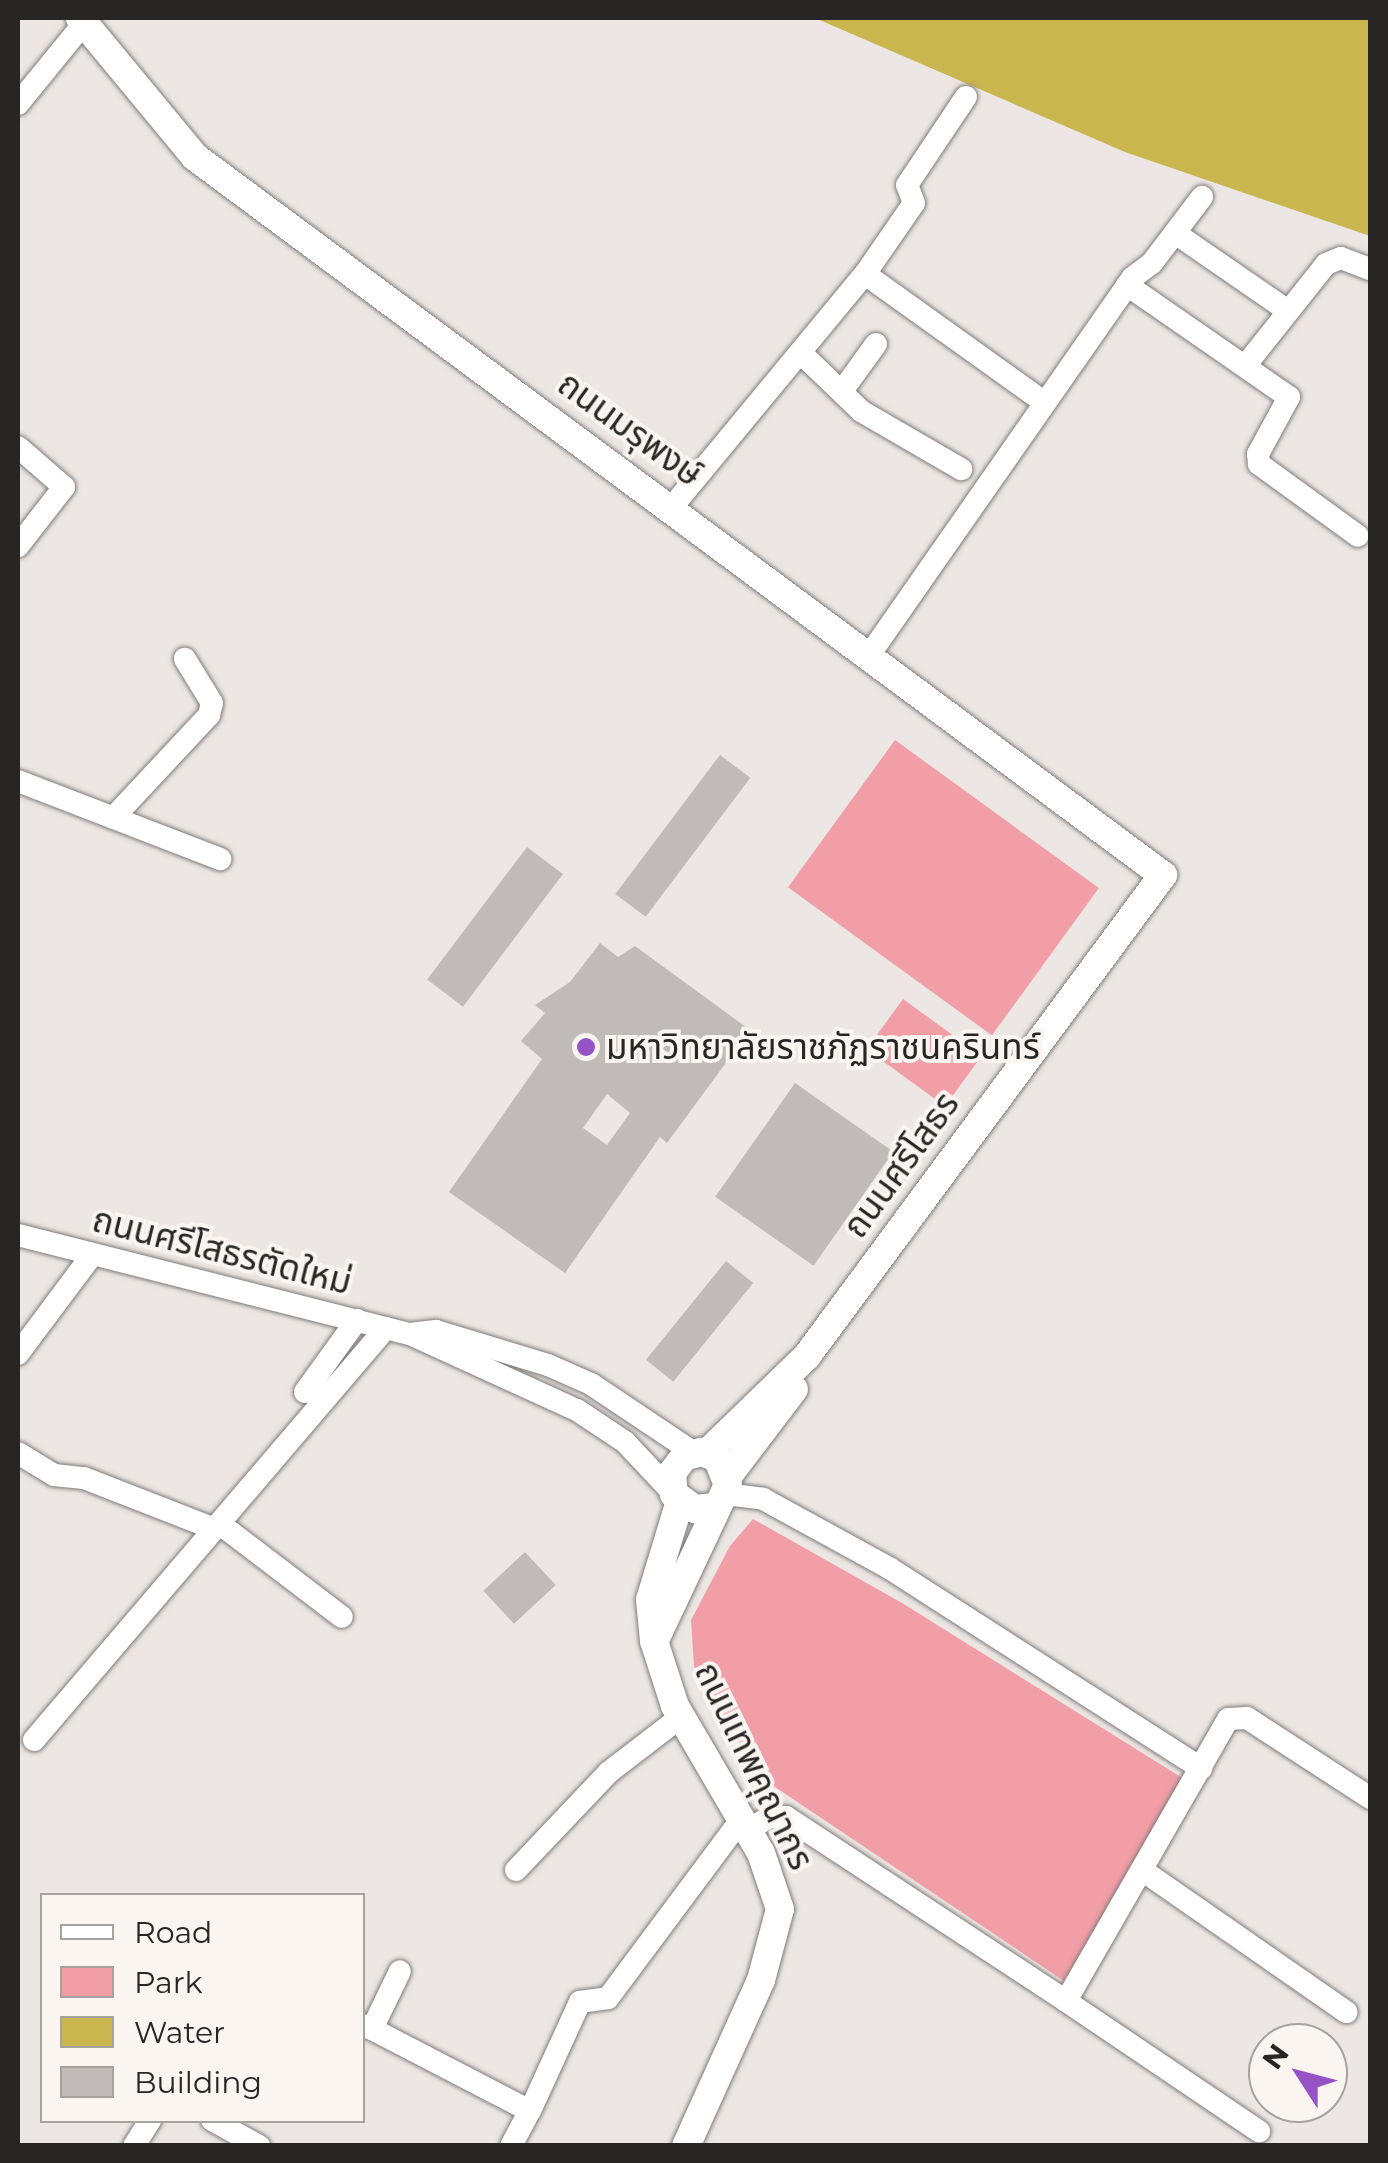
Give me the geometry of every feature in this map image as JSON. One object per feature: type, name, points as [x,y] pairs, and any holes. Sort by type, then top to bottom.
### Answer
[{"type":"main road","name":"ถนนมรุพงษ์","points":[[82,20],[195,157],[672,507],[1163,875]]},
{"type":"main road","name":"ถนนศรีโสธร","points":[[701,1453],[807,1356],[1163,875]]},
{"type":"main road","name":"ถนนศรีโสธร","points":[[722,1492],[799,1383],[807,1356]]},
{"type":"main road","points":[[677,1498],[695,1509],[722,1492],[701,1453]]},
{"type":"main road","name":"ถนนเทพคุณากร","points":[[686,2146],[774,1941],[780,1910],[745,1824],[682,1716],[654,1641],[652,1585],[677,1498],[672,1474],[701,1453]]},
{"type":"main road","name":"ถนนเทพคุณากร","points":[[654,1641],[722,1492]]},
{"type":"street","points":[[18,104],[82,20]]},
{"type":"street","points":[[672,507],[866,274],[914,203],[907,185],[966,98]]},
{"type":"street","points":[[870,654],[1127,285],[1202,197]]},
{"type":"street","points":[[1174,234],[1288,311]]},
{"type":"street","points":[[1245,366],[1331,260],[1370,269]]},
{"type":"street","points":[[866,274],[1045,403]]},
{"type":"street","points":[[1127,285],[1290,397],[1258,454],[1259,464],[1358,536]]},
{"type":"street","points":[[842,391],[876,344]]},
{"type":"street","points":[[802,354],[909,445],[961,469]]},
{"type":"street","points":[[18,448],[64,487],[18,546]]},
{"type":"street","points":[[113,818],[209,715],[212,703],[185,659]]},
{"type":"street","points":[[18,780],[220,859]]},
{"type":"street","name":"ถนนศรีโสธรตัดใหม่","points":[[18,1235],[410,1334],[577,1410],[625,1442],[677,1498]]},
{"type":"street","points":[[18,1354],[92,1255]]},
{"type":"street","points":[[305,1392],[357,1320]]},
{"type":"street","points":[[34,1740],[386,1328]]},
{"type":"street","name":"ถนนศรีโสธรตัดใหม่","points":[[410,1334],[436,1331],[548,1365],[591,1384],[701,1453]]},
{"type":"street","points":[[18,1452],[54,1475],[84,1478],[218,1526],[342,1616]]},
{"type":"street","points":[[722,1492],[763,1499],[888,1568],[1201,1768]]},
{"type":"street","points":[[1066,2001],[1228,1719],[1237,1714],[1370,1798]]},
{"type":"street","points":[[516,1870],[610,1772],[682,1716]]},
{"type":"street","points":[[511,2146],[580,2002],[608,1998],[745,1824],[770,1817],[786,1817],[1259,2131]]},
{"type":"street","points":[[1142,1870],[1346,2012]]},
{"type":"street","points":[[400,1971],[367,2027],[530,2112]]},
{"type":"street","points":[[134,2146],[148,2123]]},
{"type":"street","points":[[217,2123],[259,2146]]},
{"type":"green space","points":[[895,740],[1099,888],[992,1035],[788,887]]},
{"type":"green space","points":[[903,999],[981,1056],[945,1106],[867,1049]]},
{"type":"green space","points":[[753,1519],[902,1603],[1184,1779],[1064,1981],[772,1785],[767,1770],[718,1722],[694,1666],[691,1620],[730,1546]]},
{"type":"water","points":[[815,18],[1370,18],[1370,236],[1125,152]]},
{"type":"building","points":[[720,755],[750,778],[646,917],[615,894]]},
{"type":"building","points":[[527,847],[563,874],[463,1007],[427,980]]},
{"type":"building","points":[[600,943],[618,957],[635,946],[750,1030],[667,1143],[660,1137],[565,1273],[449,1192],[542,1059],[521,1041],[545,1013],[535,1005],[570,982]],"holes":[[[607,1094],[630,1113],[607,1145],[583,1128]]]},
{"type":"building","points":[[795,1083],[893,1152],[814,1266],[715,1197]]},
{"type":"building","points":[[726,1261],[753,1283],[673,1382],[646,1360]]},
{"type":"building","points":[[525,1552],[556,1585],[514,1624],[483,1591]]},
{"type":"place","name":"มหาวิทยาลัยราชภัฏราชนครินทร์","points":[[586,1047]]}]
